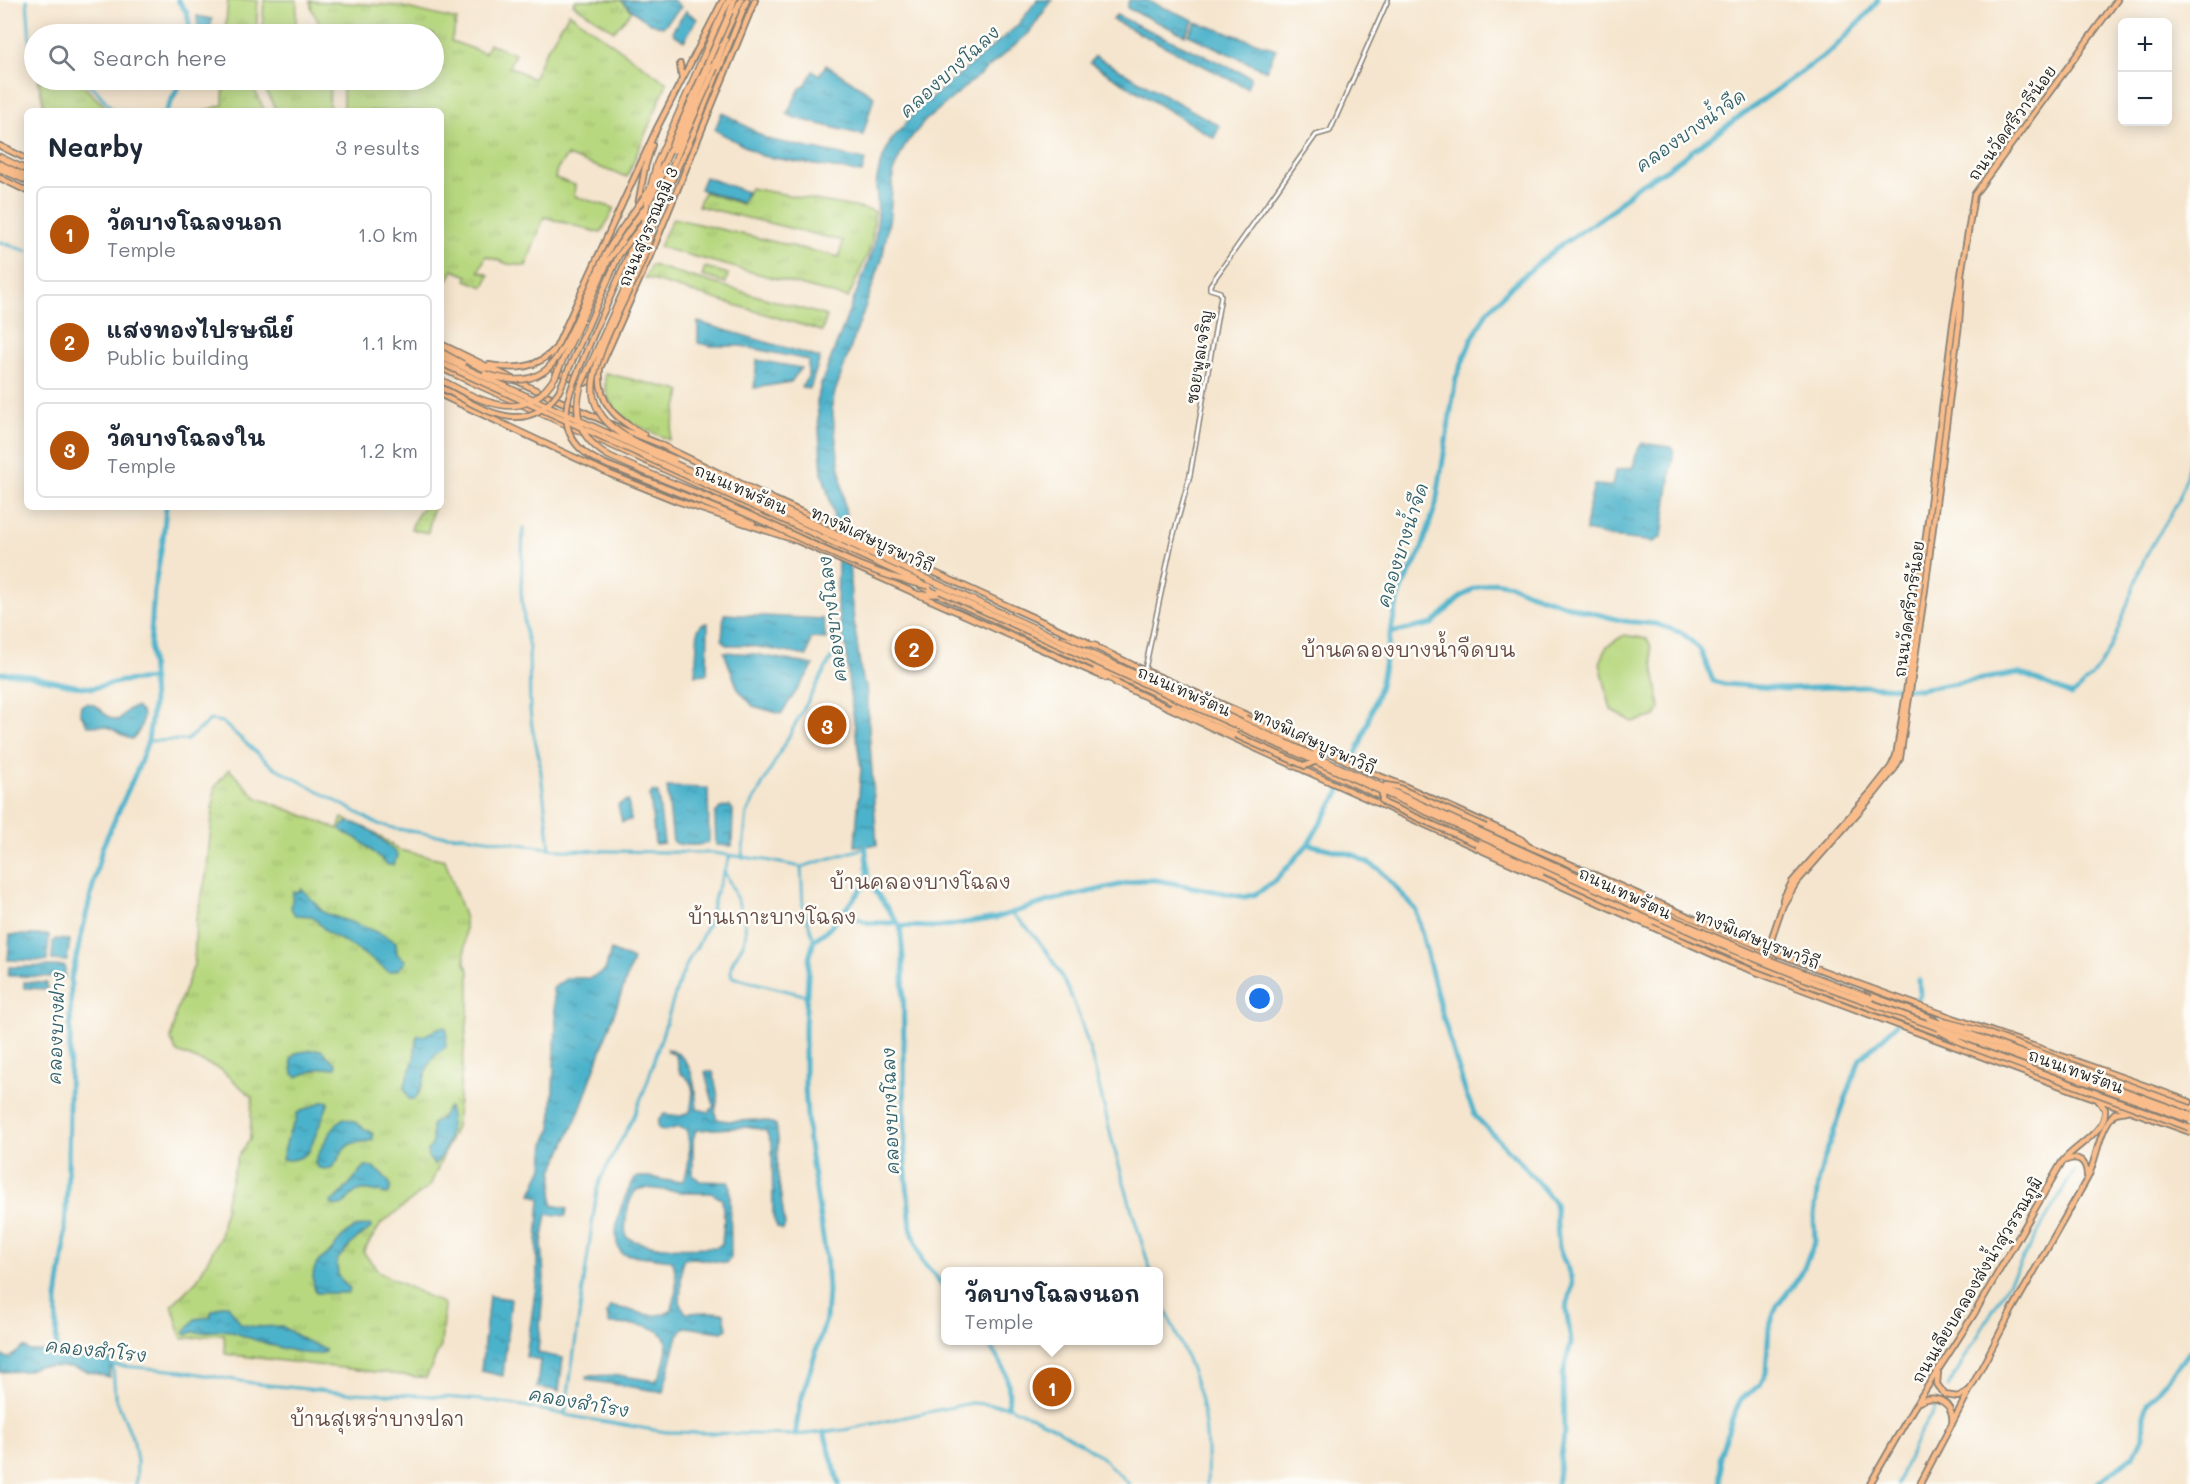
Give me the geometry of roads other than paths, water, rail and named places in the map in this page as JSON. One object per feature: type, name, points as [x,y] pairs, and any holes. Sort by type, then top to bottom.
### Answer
[{"type":"highway","points":[[729,0],[657,164],[632,271],[581,385],[577,403],[579,423],[585,435],[596,447],[618,460],[727,505],[835,554],[896,578],[930,584]]},
{"type":"highway","points":[[444,350],[477,371],[518,380],[536,376],[545,371],[557,358],[605,255],[649,190],[665,161],[734,0]]},
{"type":"highway","points":[[444,382],[479,399],[504,406],[525,404],[546,390],[555,377],[608,261],[655,191],[741,0]]},
{"type":"highway","points":[[729,27],[715,68],[663,190],[644,257],[597,362],[592,382],[596,405],[607,423],[623,435],[869,547],[930,584]]},
{"type":"highway","points":[[0,156],[24,168]]},
{"type":"highway","points":[[0,164],[24,177]]},
{"type":"highway","points":[[0,169],[24,178]]},
{"type":"highway","name":"ทางพิเศษบูรพาวิถี","points":[[444,358],[930,584]]},
{"type":"highway","name":"ถนนเทพรัตน","points":[[444,358],[1060,638],[1340,762],[1634,900],[1765,956],[2190,1111]]},
{"type":"highway","name":"ทางพิเศษบูรพาวิถี","points":[[444,364],[1674,920],[1764,958],[2190,1120]]},
{"type":"highway","name":"ถนนเทพรัตน","points":[[444,369],[1666,927],[1761,967],[2128,1107],[2190,1128]]},
{"type":"highway","points":[[918,595],[938,594]]},
{"type":"highway","points":[[1060,638],[1096,646]]},
{"type":"highway","points":[[1080,658],[1118,683]]},
{"type":"highway","points":[[1634,900],[1666,907]]},
{"type":"highway","points":[[1633,917],[1666,927]]},
{"type":"highway","points":[[1928,1021],[1953,1023],[1981,1031],[2190,1111]]},
{"type":"highway","points":[[1928,1021],[1966,1045],[2190,1128]]},
{"type":"highway","points":[[2128,1107],[2133,1091]]},
{"type":"main road","name":"ถนนสุวรรณภูมิ 3","points":[[555,348],[657,128],[723,0]]},
{"type":"main road","points":[[444,389],[489,412],[510,417],[531,414],[551,402],[559,391],[619,255],[665,195],[694,132],[747,0]]},
{"type":"main road","name":"ถนนสุวรรณภูมิ 3","points":[[600,368],[647,265],[755,0]]},
{"type":"main road","name":"ถนนวัดศรีวารีน้อย","points":[[1768,949],[1783,899],[1792,882],[1891,767],[1898,749],[1910,682],[1956,324],[1958,285],[1962,276],[1974,195],[2117,0]]},
{"type":"main road","points":[[680,63],[682,79]]},
{"type":"main road","points":[[657,128],[645,167],[629,255],[570,391],[566,418],[571,436],[583,451],[596,459],[769,531]]},
{"type":"main road","points":[[0,146],[24,158]]},
{"type":"main road","points":[[0,178],[24,190]]},
{"type":"main road","points":[[555,348],[553,368],[579,381],[585,383],[592,380],[600,368]]},
{"type":"main road","points":[[481,363],[509,368],[525,367],[543,360],[555,348]]},
{"type":"main road","name":"ถนนเทพรัตน","points":[[444,349],[481,363],[614,426],[657,443],[1137,667],[1305,741],[1340,762]]},
{"type":"main road","points":[[600,368],[600,388],[609,408],[623,422],[657,443]]},
{"type":"main road","name":"ถนนเทพรัตน","points":[[444,395],[610,474],[677,501],[769,531],[828,555],[1118,683],[1682,941],[1756,972],[2096,1098],[2128,1107]]},
{"type":"main road","points":[[1137,667],[1313,748],[1316,752],[1314,762],[1305,766],[1137,692]]},
{"type":"main road","name":"ถนนเทพรัตน","points":[[1366,774],[1402,785],[1521,839],[1528,846],[1768,949],[2190,1102]]},
{"type":"main road","points":[[1528,846],[1397,787],[1386,785],[1382,790],[1382,801],[1386,804],[1477,844],[1576,892]]},
{"type":"main road","points":[[1975,1025],[1982,1036]]},
{"type":"main road","name":"ถนนเลียบคลองส่งน้ำสุวรรณภูมิ","points":[[1870,1484],[1913,1409],[1974,1314],[2062,1162],[2095,1131],[2104,1118],[2105,1109],[2096,1098]]},
{"type":"main road","points":[[1920,1484],[2012,1310],[2087,1179],[2094,1165],[2104,1127],[2115,1113],[2128,1107]]},
{"type":"main road","points":[[2062,1162],[2075,1158],[2082,1161],[2087,1168],[2087,1179]]},
{"type":"main road","points":[[1948,1354],[1937,1376],[1937,1384],[1941,1392],[1949,1397],[1958,1397],[1966,1394],[1974,1384]]},
{"type":"main road","points":[[1913,1409],[1925,1399],[1942,1400],[1952,1414],[1950,1430]]},
{"type":"street","name":"ซอยพูลเจริญ","points":[[1145,669],[1203,408],[1221,296],[1220,292],[1210,289],[1210,285],[1316,135],[1330,131],[1388,0]]},
{"type":"water","points":[[621,0],[673,0],[681,7],[663,27],[645,20]]},
{"type":"water","points":[[1037,0],[1052,0],[1029,33],[925,121],[905,145],[893,172],[890,216],[882,259],[832,405],[847,523],[851,598],[862,680],[866,685],[877,845],[855,846],[861,768],[849,687],[846,647],[837,605],[838,563],[833,512],[822,472],[817,402],[821,384],[874,247],[878,215],[876,184],[880,165],[890,142],[917,110],[1017,26]]},
{"type":"water","points":[[1129,0],[1146,0],[1194,20],[1185,35],[1127,8]]},
{"type":"water","points":[[686,11],[697,19],[684,41],[674,34],[673,30]]},
{"type":"water","points":[[1116,15],[1251,77],[1247,88],[1113,20]]},
{"type":"water","points":[[197,16],[212,19],[211,24],[198,24]]},
{"type":"water","points":[[1196,22],[1276,49],[1266,71],[1188,35]]},
{"type":"water","points":[[1095,56],[1220,126],[1214,138],[1090,63]]},
{"type":"water","points":[[826,65],[874,96],[863,135],[787,114],[800,88],[805,86],[813,71],[819,75]]},
{"type":"water","points":[[722,112],[767,139],[865,160],[862,173],[762,156],[715,130]]},
{"type":"water","points":[[705,177],[747,192],[742,203],[700,189]]},
{"type":"water","points":[[698,322],[820,358],[811,386],[809,389],[801,387],[808,377],[808,360],[741,346],[711,346],[698,343]]},
{"type":"water","points":[[757,360],[801,368],[791,382],[754,388]]},
{"type":"water","points":[[1642,443],[1670,447],[1674,450],[1662,536],[1654,542],[1611,537],[1586,531],[1587,514],[1594,485],[1612,486],[1615,471],[1633,467],[1637,451]]},
{"type":"water","points":[[724,614],[823,619],[826,639],[811,638],[807,656],[747,645],[726,645],[722,639]]},
{"type":"water","points":[[708,623],[707,674],[695,675],[698,629],[702,624]]},
{"type":"water","points":[[724,652],[754,654],[814,665],[781,714],[753,706],[738,689]]},
{"type":"water","points":[[87,703],[118,720],[129,709],[136,707],[143,714],[139,730],[132,739],[108,727],[88,726],[80,712],[81,705]]},
{"type":"water","points":[[667,787],[708,788],[709,841],[691,845],[673,842]]},
{"type":"water","points":[[653,791],[658,793],[664,843],[655,844],[650,795]]},
{"type":"water","points":[[627,800],[631,820],[622,822],[618,805]]},
{"type":"water","points":[[730,806],[733,810],[732,846],[716,845],[715,814],[720,808]]},
{"type":"water","points":[[352,822],[372,831],[396,853],[398,856],[393,865],[388,865],[358,839],[343,832],[340,828]]},
{"type":"water","points":[[301,889],[325,913],[369,929],[396,942],[397,954],[405,960],[405,963],[397,970],[389,972],[327,932],[312,916],[295,915],[291,908],[293,892],[299,892]]},
{"type":"water","points":[[10,935],[49,935],[47,961],[8,960]]},
{"type":"water","points":[[55,939],[70,940],[67,961],[52,960]]},
{"type":"water","points":[[611,950],[633,960],[580,1110],[553,1171],[552,1205],[567,1208],[566,1216],[547,1214],[542,1242],[544,1279],[538,1353],[563,1358],[559,1391],[537,1387],[540,1360],[526,1357],[537,1278],[540,1198],[531,1194],[543,1167],[545,1143],[551,1129],[556,1026],[553,988],[567,978],[590,978],[605,971]]},
{"type":"water","points":[[65,966],[65,977],[8,976],[9,967]]},
{"type":"water","points":[[24,982],[47,983],[47,989],[24,988]]},
{"type":"water","points":[[445,1027],[447,1031],[446,1047],[428,1066],[419,1094],[415,1099],[409,1099],[404,1088],[414,1059],[417,1036],[426,1035]]},
{"type":"water","points":[[667,1049],[676,1053],[688,1065],[694,1082],[697,1109],[709,1112],[714,1106],[705,1072],[713,1072],[718,1097],[715,1113],[717,1119],[724,1121],[754,1120],[776,1125],[777,1169],[785,1225],[783,1230],[777,1227],[773,1217],[772,1145],[766,1131],[752,1127],[696,1130],[693,1139],[693,1175],[700,1181],[728,1182],[730,1185],[731,1258],[726,1263],[694,1258],[684,1259],[680,1304],[686,1313],[724,1313],[727,1329],[722,1332],[685,1327],[678,1335],[663,1392],[587,1380],[586,1376],[618,1375],[655,1381],[661,1372],[666,1354],[666,1343],[657,1330],[639,1325],[609,1324],[607,1313],[610,1307],[648,1315],[663,1314],[671,1311],[675,1299],[676,1279],[672,1260],[622,1254],[616,1236],[622,1205],[635,1178],[647,1177],[678,1181],[684,1180],[686,1174],[689,1156],[687,1131],[679,1127],[664,1131],[658,1128],[658,1121],[664,1114],[681,1116],[690,1112],[692,1100],[689,1080],[680,1073],[674,1054]],"holes":[[[645,1188],[711,1193],[722,1199],[724,1220],[722,1244],[717,1247],[670,1247],[647,1244],[626,1237],[627,1212],[636,1190]]]},
{"type":"water","points":[[321,1050],[336,1064],[336,1068],[321,1068],[297,1077],[293,1074],[291,1059],[296,1053]]},
{"type":"water","points":[[324,1101],[329,1102],[309,1151],[297,1159],[282,1159],[297,1113]]},
{"type":"water","points":[[449,1107],[451,1122],[449,1138],[443,1153],[434,1165],[427,1151],[432,1145],[432,1124],[440,1119]]},
{"type":"water","points":[[344,1118],[373,1134],[373,1140],[349,1145],[334,1166],[330,1168],[317,1167],[315,1162],[323,1145],[331,1131]]},
{"type":"water","points":[[365,1166],[383,1175],[391,1185],[390,1191],[387,1194],[360,1190],[341,1206],[332,1205],[331,1202]]},
{"type":"water","points":[[371,1225],[371,1228],[355,1240],[337,1260],[338,1276],[350,1289],[348,1293],[316,1293],[313,1277],[319,1261],[349,1231]]},
{"type":"water","points":[[489,1296],[511,1299],[503,1376],[481,1371]]},
{"type":"water","points":[[228,1305],[241,1324],[256,1327],[282,1326],[304,1340],[325,1349],[325,1352],[304,1353],[225,1330],[192,1332],[187,1335],[184,1333],[195,1319],[210,1317],[212,1311]]},
{"type":"water","points":[[24,1347],[30,1351],[64,1351],[113,1360],[109,1377],[71,1367],[37,1366],[26,1371],[0,1372],[0,1355],[9,1358]]},
{"type":"waterway","points":[[27,0],[29,24]]},
{"type":"waterway","points":[[178,0],[187,13],[189,24]]},
{"type":"waterway","name":"คลองบางน้ำจืด","points":[[900,926],[938,927],[996,918],[1049,901],[1141,880],[1156,880],[1245,897],[1256,894],[1276,880],[1308,844],[1339,793],[1361,742],[1380,686],[1401,589],[1421,551],[1436,504],[1456,378],[1471,341],[1487,312],[1514,284],[1558,247],[1610,212],[1637,186],[1667,169],[1832,50],[1878,0]]},
{"type":"waterway","points":[[96,90],[111,108]]},
{"type":"waterway","points":[[168,108],[177,90]]},
{"type":"waterway","points":[[0,242],[24,250]]},
{"type":"waterway","points":[[2072,695],[2100,666],[2109,649],[2145,558],[2181,493],[2190,457]]},
{"type":"waterway","name":"คลองบางฝาง","points":[[152,673],[150,644],[154,591],[166,510]]},
{"type":"waterway","points":[[523,528],[521,591],[529,648],[530,710],[539,757],[550,848]]},
{"type":"waterway","points":[[1390,633],[1432,624],[1458,599],[1473,589],[1494,582],[1511,585],[1581,610],[1624,621],[1656,624],[1682,633],[1700,649],[1713,681],[1724,684],[1785,689],[1862,686],[1919,689],[2020,673],[2072,695]]},
{"type":"waterway","points":[[742,857],[747,813],[839,644],[847,640]]},
{"type":"waterway","points":[[0,673],[20,674],[93,688],[123,681],[153,679]]},
{"type":"waterway","name":"คลองบางฝาง","points":[[56,1357],[57,1299],[64,1250],[68,1168],[71,979],[102,848],[148,741],[153,705],[152,676]]},
{"type":"waterway","points":[[148,741],[187,740],[210,720],[222,722],[272,766],[378,824],[435,835],[466,836],[562,850],[713,853],[801,867],[865,848]]},
{"type":"waterway","name":"คลองบางโฉลง","points":[[865,839],[868,881],[900,926],[903,957],[905,1163],[911,1228],[922,1261],[941,1283]]},
{"type":"waterway","points":[[1308,844],[1354,855],[1379,869],[1416,910],[1441,1010],[1466,1094],[1476,1117],[1524,1166],[1555,1203],[1559,1248],[1571,1277],[1572,1286],[1566,1309],[1571,1342],[1563,1375],[1564,1436],[1557,1484]]},
{"type":"waterway","points":[[565,1415],[597,1190],[634,1116],[647,1083],[679,982],[708,923],[730,856]]},
{"type":"waterway","points":[[801,867],[803,906],[814,940]]},
{"type":"waterway","points":[[724,871],[739,904],[746,931],[743,943],[733,961],[732,977],[808,996]]},
{"type":"waterway","points":[[795,1435],[800,1403],[826,1319],[828,1291],[826,1257],[809,1144],[805,1087],[805,1025],[809,959],[814,940],[830,928],[868,881]]},
{"type":"waterway","points":[[841,913],[869,923],[897,923]]},
{"type":"waterway","points":[[1011,913],[1034,936],[1053,961],[1080,1019],[1149,1267]]},
{"type":"waterway","points":[[1721,1484],[1720,1456],[1732,1419],[1741,1399],[1760,1385],[1766,1373],[1769,1327],[1777,1306],[1800,1276],[1815,1242],[1814,1216],[1818,1183],[1824,1159],[1860,1059],[1891,1030],[1920,995],[1919,980]]},
{"type":"waterway","points":[[1948,1387],[2074,1171]]},
{"type":"waterway","points":[[1163,1305],[1187,1360],[1201,1401],[1207,1442],[1207,1484]]},
{"type":"waterway","name":"คลองบางโฉลง","points":[[989,1345],[1005,1371],[1009,1396],[1008,1406]]},
{"type":"waterway","points":[[2096,1484],[2134,1455],[2143,1437],[2144,1415],[2148,1403],[2190,1351]]},
{"type":"waterway","name":"คลองสำโรง","points":[[110,1365],[182,1371],[258,1384],[347,1393],[481,1400],[666,1432],[795,1435],[844,1430],[971,1403],[1008,1406],[1052,1426],[1099,1455],[1129,1484]]},
{"type":"waterway","points":[[113,1365],[115,1396],[134,1442],[137,1462],[136,1484]]},
{"type":"waterway","points":[[1897,1484],[1918,1436],[1936,1407]]},
{"type":"waterway","points":[[824,1432],[839,1484]]},
{"type":"place","name":"แสงทองไปรษณีย์","points":[[914,648]]},
{"type":"place","name":"วัดบางโฉลงใน","points":[[827,725]]},
{"type":"place","name":"วัดบางโฉลงนอก","points":[[1052,1387]]},
{"type":"district","name":"บ้านคลองบางน้ำจืดบน","points":[[1408,650]]},
{"type":"district","name":"บ้านคลองบางโฉลง","points":[[920,882]]},
{"type":"district","name":"บ้านเกาะบางโฉลง","points":[[772,917]]},
{"type":"district","name":"บ้านสุเหร่าบางปลา","points":[[377,1419]]}]
